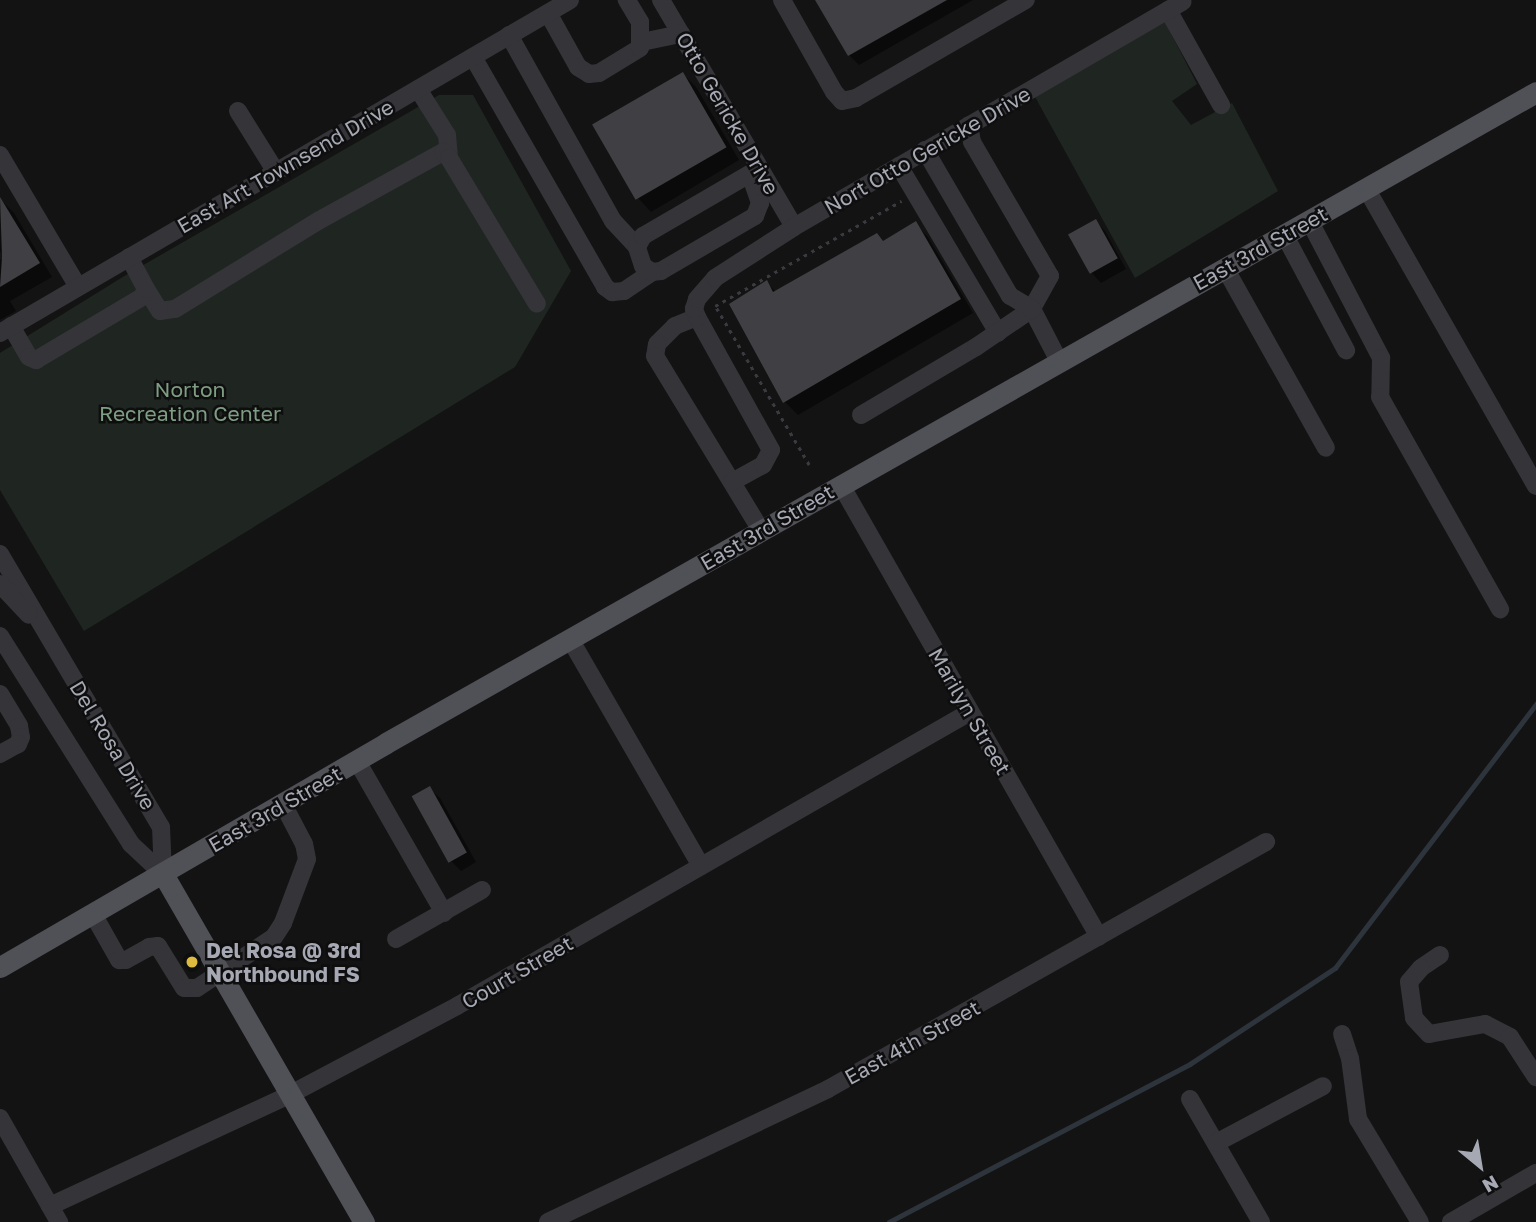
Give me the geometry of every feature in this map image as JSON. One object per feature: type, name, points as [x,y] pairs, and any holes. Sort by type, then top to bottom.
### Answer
[{"type":"main road","name":"East 3rd Street","points":[[0,967],[761,530],[1536,92]]},
{"type":"main road","points":[[163,874],[364,1222]]},
{"type":"street","name":"East Art Townsend Drive","points":[[5,330],[570,0]]},
{"type":"street","points":[[548,13],[578,67],[589,74],[599,73],[637,52],[642,43],[640,22],[627,0]]},
{"type":"street","name":"Otto Gericke Drive","points":[[662,0],[755,172],[794,227]]},
{"type":"street","points":[[782,0],[834,92],[842,101],[856,98],[1026,0]]},
{"type":"street","name":"Nort Otto Gericke Drive","points":[[697,317],[694,309],[697,299],[715,278],[794,227],[1175,6],[1221,105]]},
{"type":"street","points":[[642,43],[681,34]]},
{"type":"street","points":[[509,35],[614,221],[637,247],[643,266],[652,272]]},
{"type":"street","points":[[473,57],[605,287],[612,292],[624,291],[652,272],[661,271],[755,216],[760,203],[755,172],[643,236],[637,247]]},
{"type":"street","points":[[418,89],[447,135],[449,158],[537,304]]},
{"type":"street","points":[[238,111],[276,172]]},
{"type":"street","points":[[861,415],[998,333],[1032,309],[1050,276],[972,142],[969,125]]},
{"type":"street","points":[[925,150],[1010,296],[1032,309],[1059,361]]},
{"type":"street","points":[[129,257],[160,310],[175,309],[318,221],[439,153],[449,158]]},
{"type":"street","points":[[3,166],[78,287]]},
{"type":"street","points":[[899,166],[998,333]]},
{"type":"street","points":[[1366,188],[1536,486]]},
{"type":"street","points":[[1309,220],[1381,358],[1380,397],[1500,609]]},
{"type":"street","points":[[1284,234],[1346,350]]},
{"type":"street","points":[[1226,268],[1326,447]]},
{"type":"street","points":[[5,330],[29,357],[36,359],[142,297],[146,289]]},
{"type":"street","points":[[732,482],[764,465],[771,450],[697,317],[675,326],[657,344],[654,356],[761,530]]},
{"type":"street","name":"Marilyn Street","points":[[841,485],[1099,937]]},
{"type":"street","name":"Del Rosa Drive","points":[[0,554],[161,827],[163,874]]},
{"type":"street","points":[[0,584],[24,612],[41,623]]},
{"type":"street","name":"Del Rosa Drive","points":[[0,636],[131,844],[163,874]]},
{"type":"street","points":[[570,639],[701,866]]},
{"type":"street","points":[[0,694],[19,726],[21,737],[18,744],[0,754]]},
{"type":"street","name":"Court Street","points":[[50,1206],[289,1095],[457,1006],[970,712]]},
{"type":"street","points":[[357,761],[443,913]]},
{"type":"street","points":[[93,914],[119,960],[126,960],[154,945],[158,946],[184,988],[197,988],[274,937],[284,923],[307,859],[304,844],[283,804]]},
{"type":"street","name":"East 4th Street","points":[[548,1222],[828,1089],[1266,842]]},
{"type":"street","points":[[396,939],[482,890]]},
{"type":"street","points":[[1440,955],[1421,968],[1409,982],[1413,1018],[1429,1034],[1485,1024],[1510,1037],[1536,1077]]},
{"type":"street","points":[[1342,1034],[1350,1058],[1359,1119],[1420,1222]]},
{"type":"street","points":[[1216,1143],[1322,1086]]},
{"type":"street","points":[[1190,1099],[1261,1222]]},
{"type":"street","points":[[0,1118],[59,1222]]},
{"type":"street","points":[[1451,1222],[1536,1173]]},
{"type":"path","points":[[809,464],[715,306],[915,193]]},
{"type":"green space","points":[[1165,22],[1197,84],[1172,101],[1191,125],[1232,103],[1278,191],[1135,278],[1034,95]]},
{"type":"green space","name":"Norton Recreation Center","points":[[439,95],[473,95],[571,271],[515,367],[84,631],[0,490],[0,353],[126,275]]},
{"type":"building","points":[[815,0],[947,0],[848,56]]},
{"type":"building","points":[[683,72],[726,147],[636,200],[592,124]]},
{"type":"building","points":[[0,197],[40,263],[0,287],[2,257]]},
{"type":"building","points":[[1096,219],[1118,258],[1090,274],[1068,235]]},
{"type":"building","points":[[916,221],[961,299],[783,403],[729,304],[767,280],[773,292],[877,233],[883,241]]},
{"type":"building","points":[[430,786],[467,852],[448,863],[412,796]]},
{"type":"waterway","points":[[889,1222],[1190,1064],[1335,968],[1536,704]]},
{"type":"place","name":"Del Rosa @ 3rd Northbound FS","points":[[192,962]]}]
